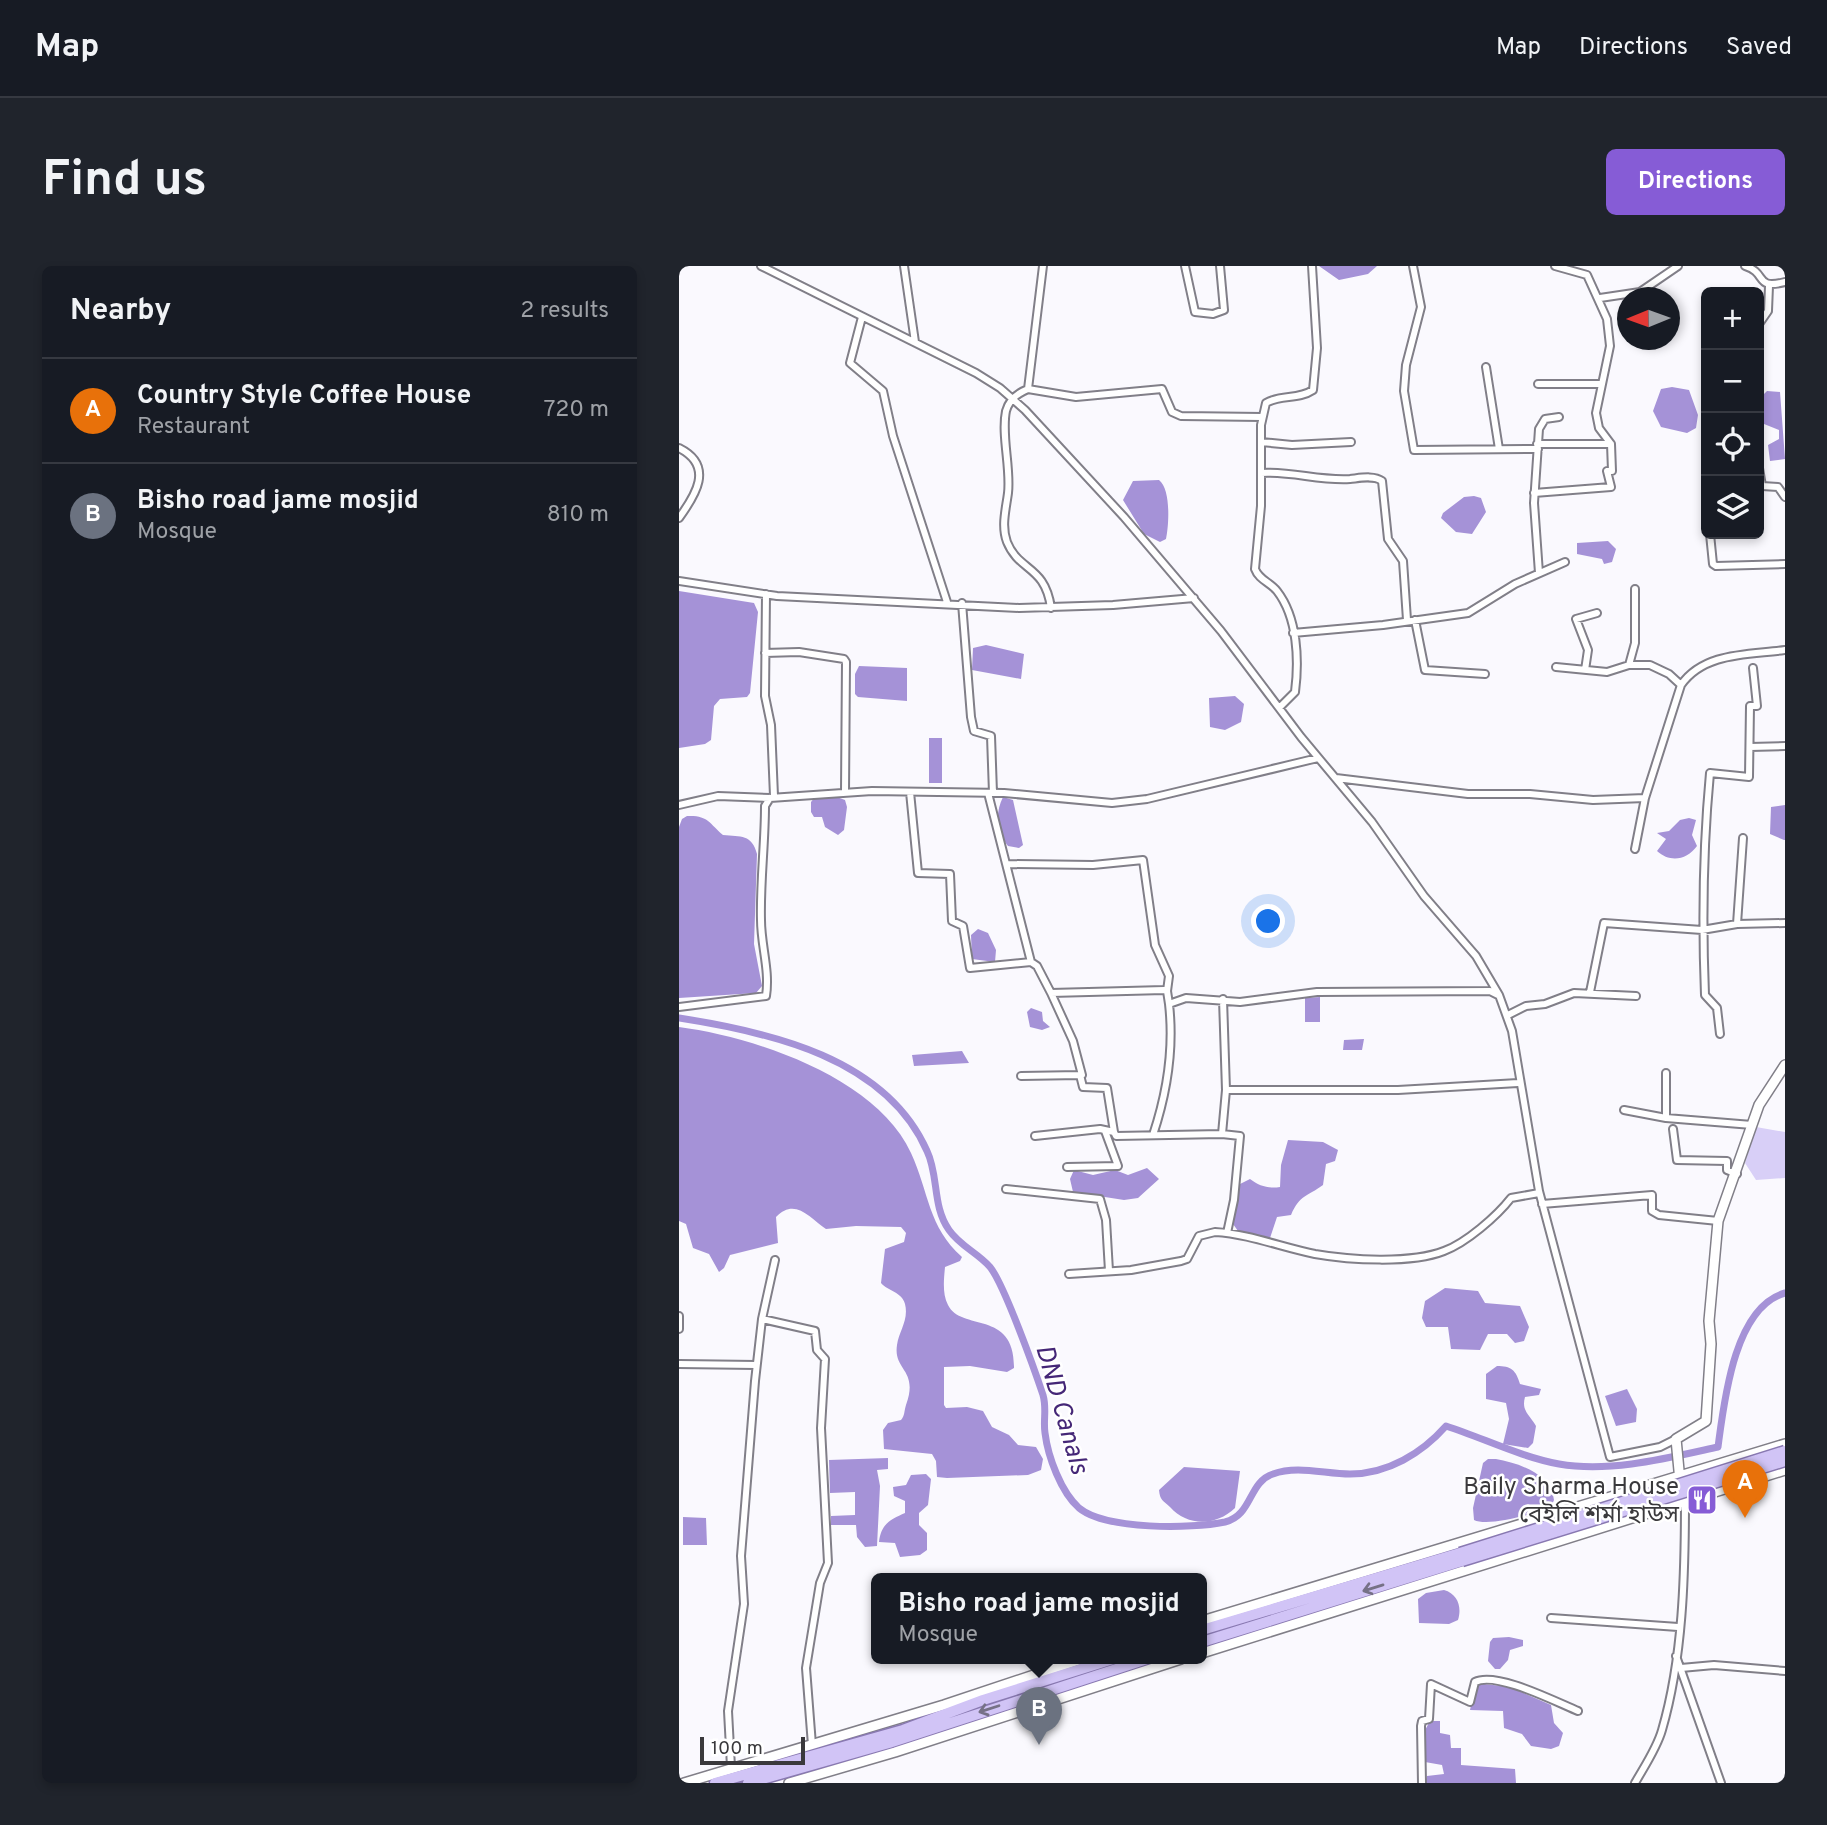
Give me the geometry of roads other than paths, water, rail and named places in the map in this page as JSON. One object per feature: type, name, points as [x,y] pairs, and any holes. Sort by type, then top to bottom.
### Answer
[{"type":"main road","points":[[1461,1557],[1785,1451]]},
{"type":"main road","points":[[1207,1628],[1236,1615],[1431,1566],[1785,1461]]},
{"type":"main road","points":[[1207,1641],[1247,1633],[1431,1566]]},
{"type":"main road","points":[[715,1783],[903,1730],[945,1709],[1058,1672],[1091,1664]]},
{"type":"main road","points":[[748,1783],[889,1743],[1022,1698],[1099,1680],[1136,1664]]},
{"type":"main road","points":[[1022,1698],[1026,1709]]},
{"type":"street","points":[[761,266],[976,373],[1012,398],[1053,439],[1194,598],[1318,758],[1372,822],[1425,896],[1476,956],[1508,1015],[1539,1193],[1610,1457],[1676,1443],[1706,1422],[1711,1357],[1709,1321],[1718,1221],[1763,1095],[1785,1066]]},
{"type":"street","points":[[904,266],[915,342]]},
{"type":"street","points":[[1028,389],[1042,266]]},
{"type":"street","points":[[1185,266],[1195,312],[1205,314],[1221,313],[1224,310],[1220,266]]},
{"type":"street","points":[[1280,707],[1295,692],[1297,657],[1293,633],[1277,591],[1258,576],[1255,569],[1262,417],[1266,403],[1274,398],[1304,396],[1313,390],[1317,348],[1312,266]]},
{"type":"street","points":[[1413,266],[1421,307],[1406,365],[1404,391],[1415,450],[1611,444]]},
{"type":"street","points":[[1534,493],[1611,487],[1607,471],[1612,471],[1611,444],[1599,428],[1596,413],[1610,346],[1600,298],[1587,275],[1555,266]]},
{"type":"street","points":[[1600,298],[1640,292],[1678,266]]},
{"type":"street","points":[[1745,266],[1753,268],[1762,283],[1769,286],[1785,282]]},
{"type":"street","points":[[1764,317],[1768,311],[1769,286]]},
{"type":"street","points":[[862,317],[850,363],[883,391],[893,436],[947,602]]},
{"type":"street","points":[[1486,367],[1499,449]]},
{"type":"street","points":[[1538,384],[1601,384]]},
{"type":"street","points":[[1051,608],[1046,585],[1014,553],[1007,542],[1006,411],[1012,398],[1028,389],[1076,397],[1162,389],[1172,412],[1181,416],[1262,417]]},
{"type":"street","points":[[1539,573],[1534,493],[1537,447],[1542,421],[1559,417]]},
{"type":"street","points":[[1261,442],[1292,445],[1351,442]]},
{"type":"street","points":[[679,448],[688,453],[700,480],[699,489],[679,519]]},
{"type":"street","points":[[1261,473],[1287,472],[1324,480],[1379,478],[1382,481],[1388,539],[1403,561],[1411,620],[1425,670],[1485,674]]},
{"type":"street","points":[[1760,476],[1762,486],[1778,487],[1785,498]]},
{"type":"street","points":[[1710,539],[1713,564],[1716,566],[1785,564]]},
{"type":"street","points":[[1293,633],[1383,625],[1468,612],[1487,599],[1565,562]]},
{"type":"street","points":[[679,581],[767,594],[1051,608],[1194,598]]},
{"type":"street","points":[[1629,665],[1635,643],[1635,589]]},
{"type":"street","points":[[679,1007],[766,996],[768,968],[762,936],[761,896],[765,806],[772,797],[771,725],[766,708],[767,594]]},
{"type":"street","points":[[961,603],[971,717],[974,731],[991,736],[990,793],[1031,962]]},
{"type":"street","points":[[1585,670],[1588,650],[1576,619],[1597,613]]},
{"type":"street","points":[[1635,849],[1645,798],[1681,685],[1692,670],[1703,664],[1745,654],[1785,650]]},
{"type":"street","points":[[765,653],[808,653],[844,659],[846,662],[845,792]]},
{"type":"street","points":[[1556,667],[1607,672],[1629,665],[1650,665],[1669,674],[1681,685]]},
{"type":"street","points":[[1720,1034],[1717,1008],[1705,995],[1702,930],[1705,910],[1704,838],[1710,774],[1749,777],[1750,706],[1757,706],[1753,668]]},
{"type":"street","points":[[1749,747],[1785,746]]},
{"type":"street","points":[[679,805],[718,796],[772,797],[845,792],[990,793],[1086,802],[1125,802],[1318,758]]},
{"type":"street","points":[[1336,778],[1468,793],[1530,794],[1604,800],[1645,798]]},
{"type":"street","points":[[910,792],[918,873],[950,874],[953,921],[965,930],[968,967],[1031,962],[1037,966],[1073,1041],[1083,1087],[1107,1088],[1110,1092],[1116,1136],[1240,1136],[1234,1200],[1227,1233]]},
{"type":"street","points":[[1737,924],[1743,838]]},
{"type":"street","points":[[1007,864],[1093,865],[1143,860],[1155,945],[1169,976],[1167,991],[1170,1037],[1165,1099],[1153,1135]]},
{"type":"street","points":[[1590,992],[1604,923],[1702,930],[1737,924],[1785,923]]},
{"type":"street","points":[[1051,993],[1167,991]]},
{"type":"street","points":[[1169,1004],[1186,998],[1267,1000],[1317,992],[1490,992],[1499,995]]},
{"type":"street","points":[[1508,1015],[1526,1006],[1590,992],[1636,996]]},
{"type":"street","points":[[1222,1134],[1226,1090],[1223,999]]},
{"type":"street","points":[[1666,1073],[1667,1118]]},
{"type":"street","points":[[1021,1076],[1081,1075]]},
{"type":"street","points":[[1226,1090],[1405,1089],[1518,1083]]},
{"type":"street","points":[[1624,1110],[1667,1118],[1752,1125]]},
{"type":"street","points":[[1673,1129],[1677,1160],[1727,1161],[1727,1170],[1737,1174]]},
{"type":"street","points":[[1066,1167],[1118,1166],[1105,1131]]},
{"type":"street","points":[[1035,1136],[1114,1132]]},
{"type":"street","points":[[1006,1189],[1100,1199],[1106,1220],[1109,1271]]},
{"type":"street","points":[[1069,1273],[1109,1271],[1181,1261],[1187,1259],[1199,1237],[1206,1233],[1227,1233],[1326,1256],[1366,1259],[1424,1255],[1445,1251],[1495,1217],[1511,1198],[1539,1193]]},
{"type":"street","points":[[1542,1204],[1652,1195],[1652,1211],[1659,1215],[1718,1221]]},
{"type":"street","points":[[731,1767],[729,1711],[744,1604],[741,1556],[756,1365],[762,1319],[775,1260]]},
{"type":"street","points":[[679,1315],[679,1329]]},
{"type":"street","points":[[762,1319],[815,1331],[817,1350],[825,1359],[821,1428],[828,1563],[820,1583],[806,1668],[812,1745]]},
{"type":"street","points":[[679,1364],[756,1365]]},
{"type":"street","points":[[1635,1783],[1662,1732],[1676,1656],[1685,1550],[1685,1500],[1676,1461],[1676,1443]]},
{"type":"street","points":[[1431,1566],[1679,1476],[1785,1444]]},
{"type":"street","points":[[1431,1566],[1685,1500],[1785,1469]]},
{"type":"street","points":[[1207,1620],[1236,1615]]},
{"type":"street","points":[[1551,1618],[1678,1627]]},
{"type":"street","points":[[1207,1651],[1247,1633]]},
{"type":"street","points":[[1676,1656],[1721,1783]]},
{"type":"street","points":[[1058,1672],[1073,1664]]},
{"type":"street","points":[[789,1783],[1026,1709],[1099,1680],[1161,1664]]},
{"type":"street","points":[[1681,1668],[1714,1665],[1785,1671]]},
{"type":"street","points":[[1422,1783],[1421,1726],[1422,1721],[1429,1719],[1431,1684],[1470,1702],[1475,1682],[1481,1679],[1516,1686],[1578,1711]]},
{"type":"street","points":[[684,1783],[731,1767],[945,1709]]},
{"type":"waterway","name":"DND Canals","points":[[679,1018],[750,1032],[822,1055],[855,1072],[884,1093],[908,1119],[931,1161],[944,1221],[958,1241],[990,1267],[1011,1309],[1043,1395],[1047,1442],[1061,1484],[1079,1508],[1108,1520],[1149,1526],[1192,1526],[1225,1522],[1241,1513],[1259,1484],[1273,1474],[1292,1470],[1350,1474],[1378,1470],[1415,1453],[1446,1426],[1531,1457],[1578,1466],[1639,1463],[1718,1447],[1728,1382],[1743,1336],[1754,1317],[1768,1302],[1785,1293]]},
{"type":"place","name":"Baily Sharma House বেইলি শর্মা হাউস","points":[[1702,1500]]},
{"type":"place","name":"Country Style Coffee House","points":[[1745,1518]]},
{"type":"place","name":"Bisho road jame mosjid","points":[[1039,1745]]}]
